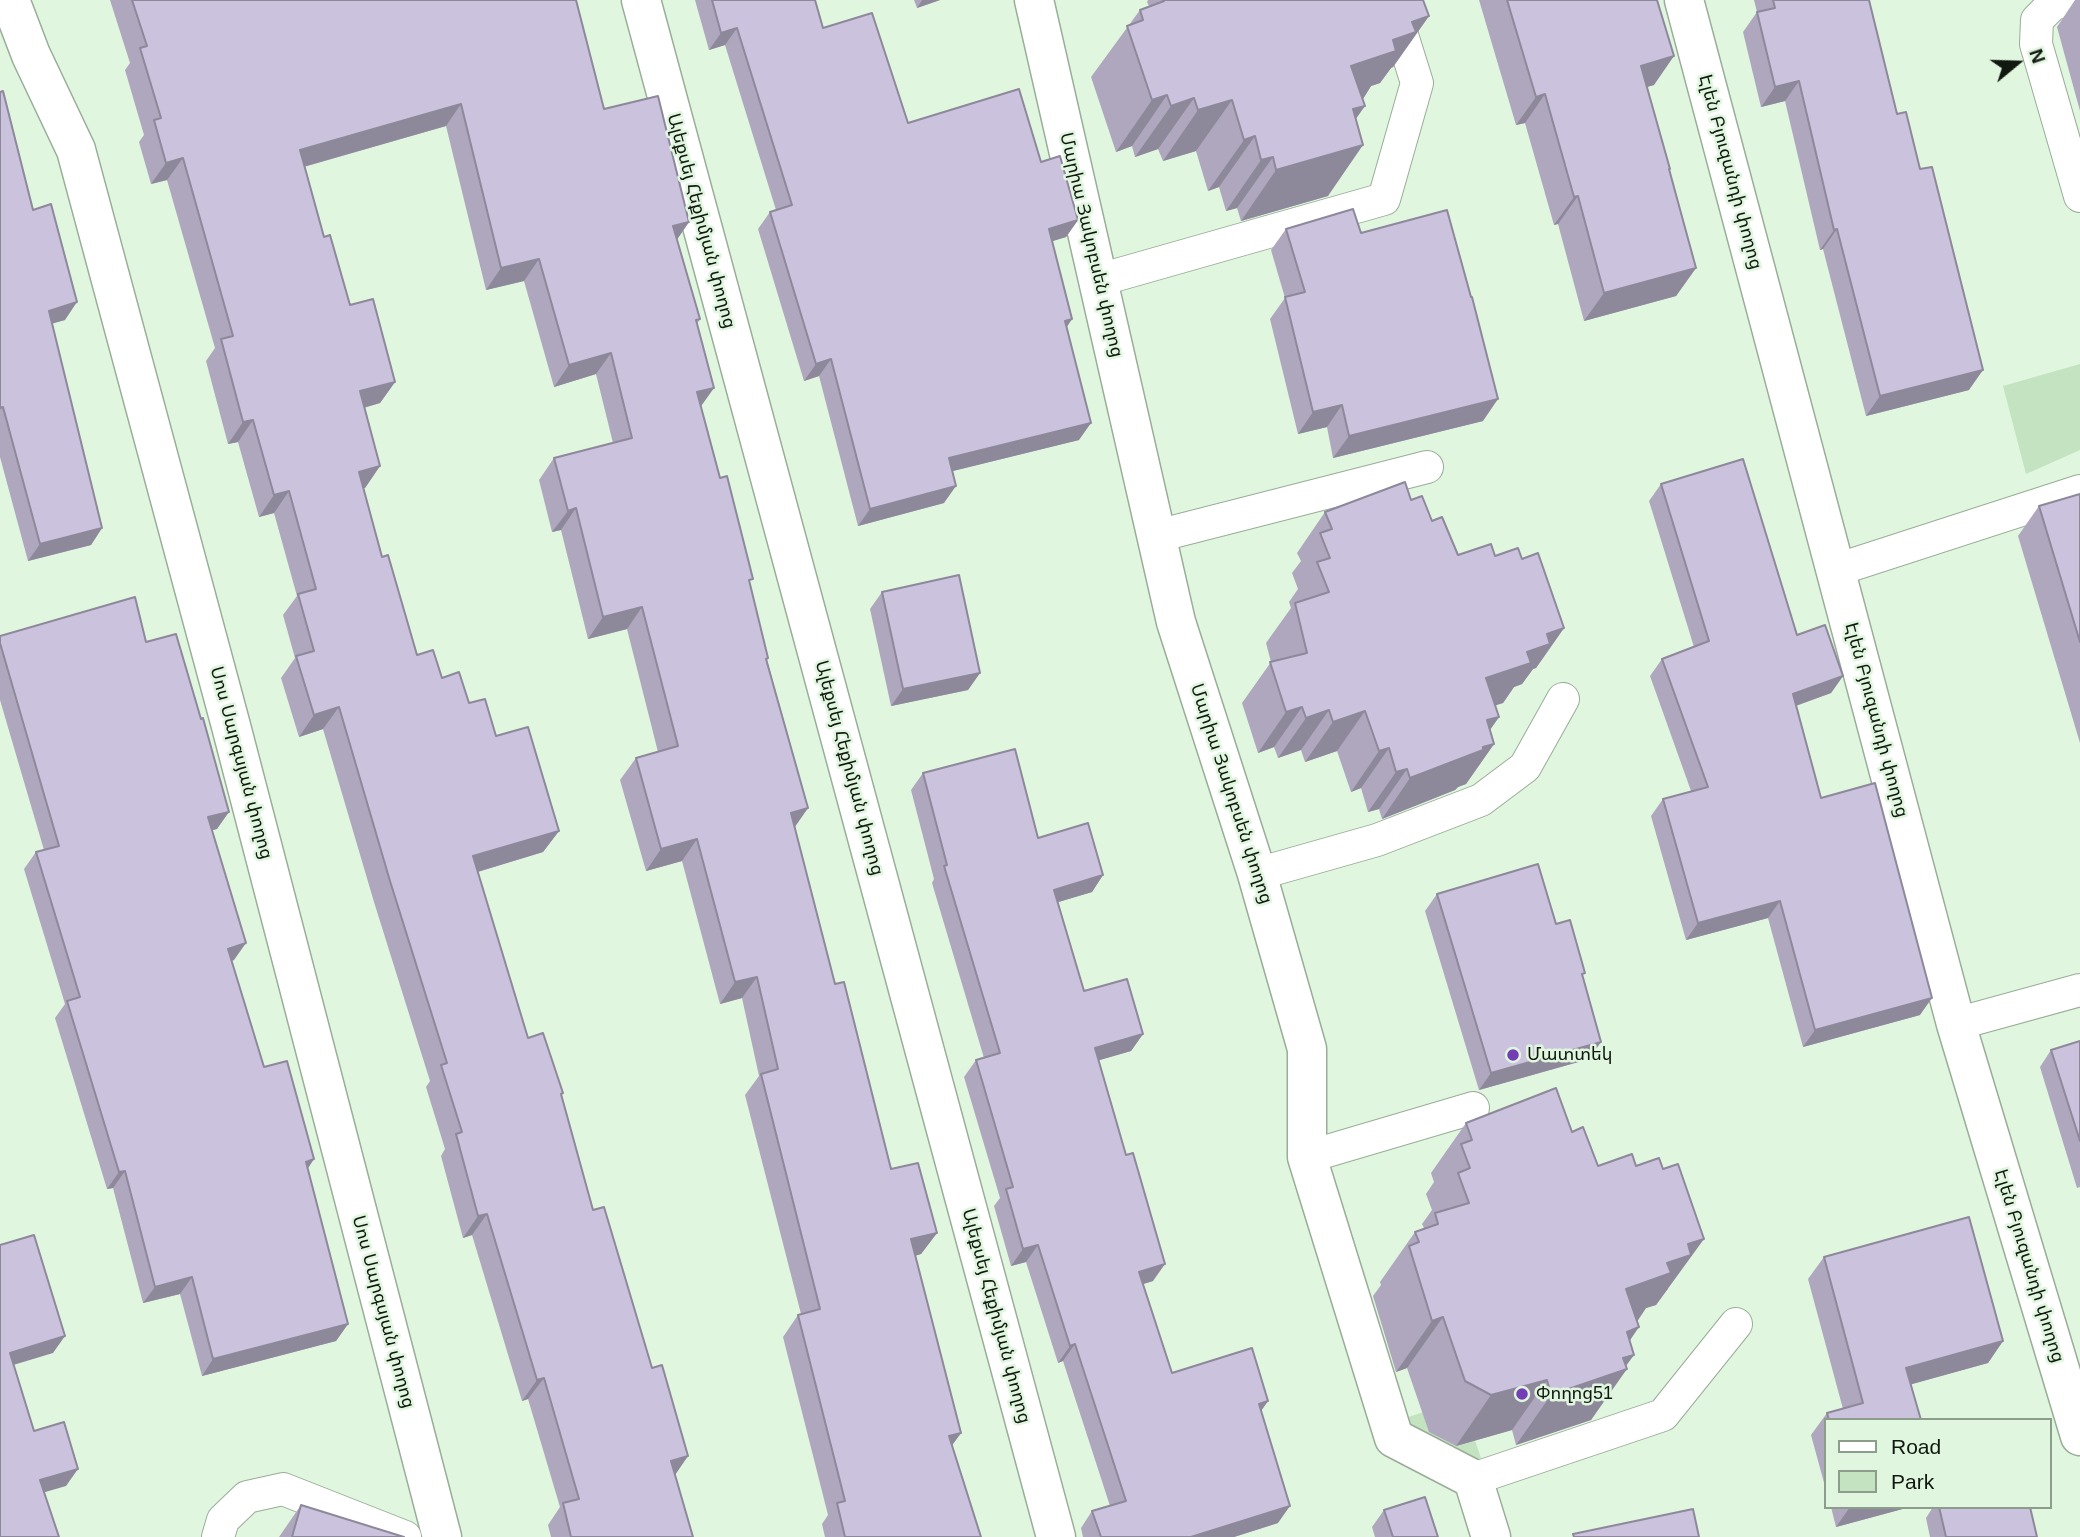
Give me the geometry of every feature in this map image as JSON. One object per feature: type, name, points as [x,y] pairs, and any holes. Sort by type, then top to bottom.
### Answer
[{"type":"street","name":"Սոս Սարգսյան փողոց","points":[[10,0],[31,55],[76,150],[228,712],[442,1537]]},
{"type":"street","name":"Ալեքսեյ Հեքիմյան փողոց","points":[[642,0],[1056,1537]]},
{"type":"street","name":"Մարիա Յակոբսեն փողոց","points":[[1034,0],[1176,622],[1257,874],[1307,1049],[1307,1157],[1394,1438],[1473,1479]]},
{"type":"street","name":"Էլեն Բյուզանդի փողոց","points":[[1684,0],[1956,1024],[2080,1436]]},
{"type":"street","points":[[1473,1479],[1491,1537]]},
{"type":"lane","points":[[1100,280],[1384,199],[1417,83],[1391,0]]},
{"type":"lane","points":[[2067,0],[2053,4],[2037,20],[2036,44],[2080,195]]},
{"type":"lane","points":[[1157,536],[1427,467]]},
{"type":"lane","points":[[1836,570],[2080,491]]},
{"type":"lane","points":[[1257,874],[1377,840],[1481,800],[1525,767],[1563,699]]},
{"type":"lane","points":[[1956,1024],[2080,990]]},
{"type":"lane","points":[[1307,1157],[1473,1108]]},
{"type":"lane","points":[[1473,1479],[1663,1415],[1737,1324]]},
{"type":"lane","points":[[218,1537],[223,1520],[247,1497],[284,1489],[405,1537]]},
{"type":"green space","points":[[2080,364],[2080,450],[2026,474],[2003,386]]},
{"type":"green space","points":[[1432,1409],[1471,1429],[1481,1458],[1462,1465],[1414,1440],[1406,1418]]},
{"type":"building","points":[[132,0],[576,0],[604,109],[658,96],[689,222],[673,226],[700,319],[696,320],[714,388],[697,392],[720,478],[727,476],[753,579],[749,580],[768,658],[766,659],[808,808],[791,813],[835,984],[844,982],[891,1169],[918,1163],[937,1233],[911,1239],[961,1433],[949,1436],[981,1537],[845,1537],[837,1503],[845,1501],[798,1315],[820,1309],[761,1074],[778,1069],[757,977],[735,982],[697,839],[661,849],[636,758],[678,746],[642,607],[603,617],[576,508],[568,511],[554,458],[632,438],[611,353],[569,365],[539,259],[501,268],[461,104],[300,150],[324,237],[330,235],[350,305],[373,299],[395,382],[360,391],[380,466],[359,472],[382,557],[388,555],[417,655],[433,650],[442,678],[459,672],[469,703],[485,699],[496,736],[528,727],[559,831],[473,856],[528,1038],[543,1033],[563,1093],[561,1094],[593,1210],[604,1207],[652,1368],[662,1365],[688,1456],[671,1461],[693,1537],[571,1537],[563,1503],[579,1499],[544,1378],[537,1380],[487,1214],[478,1216],[456,1134],[462,1132],[441,1065],[447,1063],[339,707],[314,715],[296,656],[314,651],[298,594],[316,589],[289,491],[274,495],[253,420],[243,422],[221,339],[233,336],[183,158],[166,163],[154,120],[161,118],[140,48],[147,46]]},
{"type":"building","points":[[712,0],[815,0],[823,28],[872,13],[908,123],[1019,89],[1041,162],[1060,156],[1078,220],[1049,229],[1072,319],[1065,321],[1091,423],[949,458],[956,486],[870,509],[831,359],[816,364],[770,212],[792,205],[737,28],[721,33]]},
{"type":"building","points":[[1163,0],[1423,0],[1429,16],[1412,22],[1416,32],[1393,40],[1396,51],[1351,66],[1365,106],[1353,109],[1363,145],[1276,170],[1273,157],[1261,160],[1255,136],[1244,140],[1232,100],[1198,110],[1194,98],[1171,106],[1167,95],[1152,100],[1127,26],[1143,20],[1140,10]]},
{"type":"building","points":[[1507,0],[1657,0],[1674,56],[1641,66],[1696,268],[1604,293],[1578,196],[1574,197],[1545,94],[1536,97]]},
{"type":"building","points":[[1773,0],[1869,0],[1897,114],[1906,112],[1920,169],[1932,167],[1983,370],[1880,396],[1837,229],[1834,230],[1799,81],[1775,87],[1757,12],[1775,8]]},
{"type":"building","points":[[3,91],[33,210],[51,204],[77,302],[49,311],[102,528],[40,544],[3,407],[0,408],[0,92]]},
{"type":"building","points":[[1353,209],[1361,233],[1447,210],[1498,399],[1349,436],[1342,405],[1313,412],[1285,297],[1305,292],[1286,229]]},
{"type":"building","points":[[1743,459],[1797,635],[1825,625],[1843,676],[1793,694],[1821,798],[1875,783],[1932,998],[1815,1030],[1780,901],[1698,923],[1663,799],[1708,787],[1662,659],[1709,641],[1661,484]]},
{"type":"building","points":[[1405,482],[1411,500],[1422,496],[1432,521],[1442,517],[1458,555],[1491,544],[1495,556],[1518,548],[1522,559],[1538,553],[1564,628],[1547,634],[1550,644],[1527,652],[1531,663],[1486,678],[1499,717],[1487,720],[1494,744],[1410,778],[1407,769],[1396,772],[1389,748],[1379,751],[1365,711],[1333,722],[1329,710],[1306,718],[1302,707],[1286,712],[1270,662],[1307,653],[1295,603],[1329,592],[1317,562],[1330,558],[1320,533],[1332,529],[1325,512]]},
{"type":"building","points":[[2080,494],[2080,642],[2039,506]]},
{"type":"building","points":[[959,575],[980,673],[903,689],[882,592]]},
{"type":"building","points":[[135,597],[146,642],[176,634],[201,719],[203,718],[229,812],[208,817],[246,943],[228,949],[264,1067],[287,1061],[314,1159],[306,1162],[348,1324],[213,1359],[192,1277],[155,1287],[125,1171],[119,1172],[67,1001],[80,997],[36,852],[59,846],[0,643],[0,636]]},
{"type":"building","points":[[1015,749],[1038,838],[1088,823],[1103,875],[1054,890],[1084,991],[1127,979],[1143,1034],[1095,1048],[1126,1155],[1133,1153],[1165,1264],[1139,1272],[1172,1373],[1252,1348],[1268,1401],[1259,1404],[1290,1506],[1191,1537],[1101,1537],[1092,1511],[1126,1501],[1075,1344],[1070,1346],[1038,1245],[1023,1249],[1006,1189],[1013,1187],[976,1060],[1000,1053],[944,866],[947,865],[923,773]]},
{"type":"building","points":[[1538,864],[1556,924],[1570,920],[1601,1042],[1491,1073],[1437,894]]},
{"type":"building","points":[[2080,1041],[2080,1141],[2051,1050]]},
{"type":"building","points":[[1556,1088],[1572,1132],[1583,1127],[1598,1166],[1632,1154],[1636,1166],[1659,1158],[1663,1169],[1678,1164],[1704,1239],[1688,1244],[1691,1255],[1667,1263],[1671,1273],[1626,1289],[1639,1327],[1627,1332],[1634,1355],[1623,1358],[1627,1369],[1551,1395],[1547,1380],[1491,1395],[1465,1381],[1443,1317],[1432,1321],[1409,1246],[1419,1242],[1415,1232],[1438,1224],[1435,1213],[1469,1203],[1458,1173],[1470,1168],[1461,1144],[1472,1140],[1466,1123]]},
{"type":"building","points":[[1969,1217],[2003,1341],[1906,1368],[1920,1418],[1828,1418],[1827,1413],[1863,1403],[1824,1257]]},
{"type":"building","points":[[34,1235],[65,1336],[10,1353],[34,1431],[64,1422],[78,1469],[40,1480],[59,1537],[0,1537],[0,1245]]},
{"type":"building","points":[[1425,1497],[1438,1537],[1393,1537],[1384,1510]]},
{"type":"building","points":[[301,1505],[404,1537],[292,1537]]},
{"type":"building","points":[[1693,1509],[1699,1537],[1574,1537],[1573,1534]]},
{"type":"building","points":[[1939,1509],[2030,1509],[2037,1537],[1946,1537]]},
{"type":"place","name":"Մատտեկ","points":[[1513,1055]]},
{"type":"place","name":"Փողոց51","points":[[1522,1394]]}]
